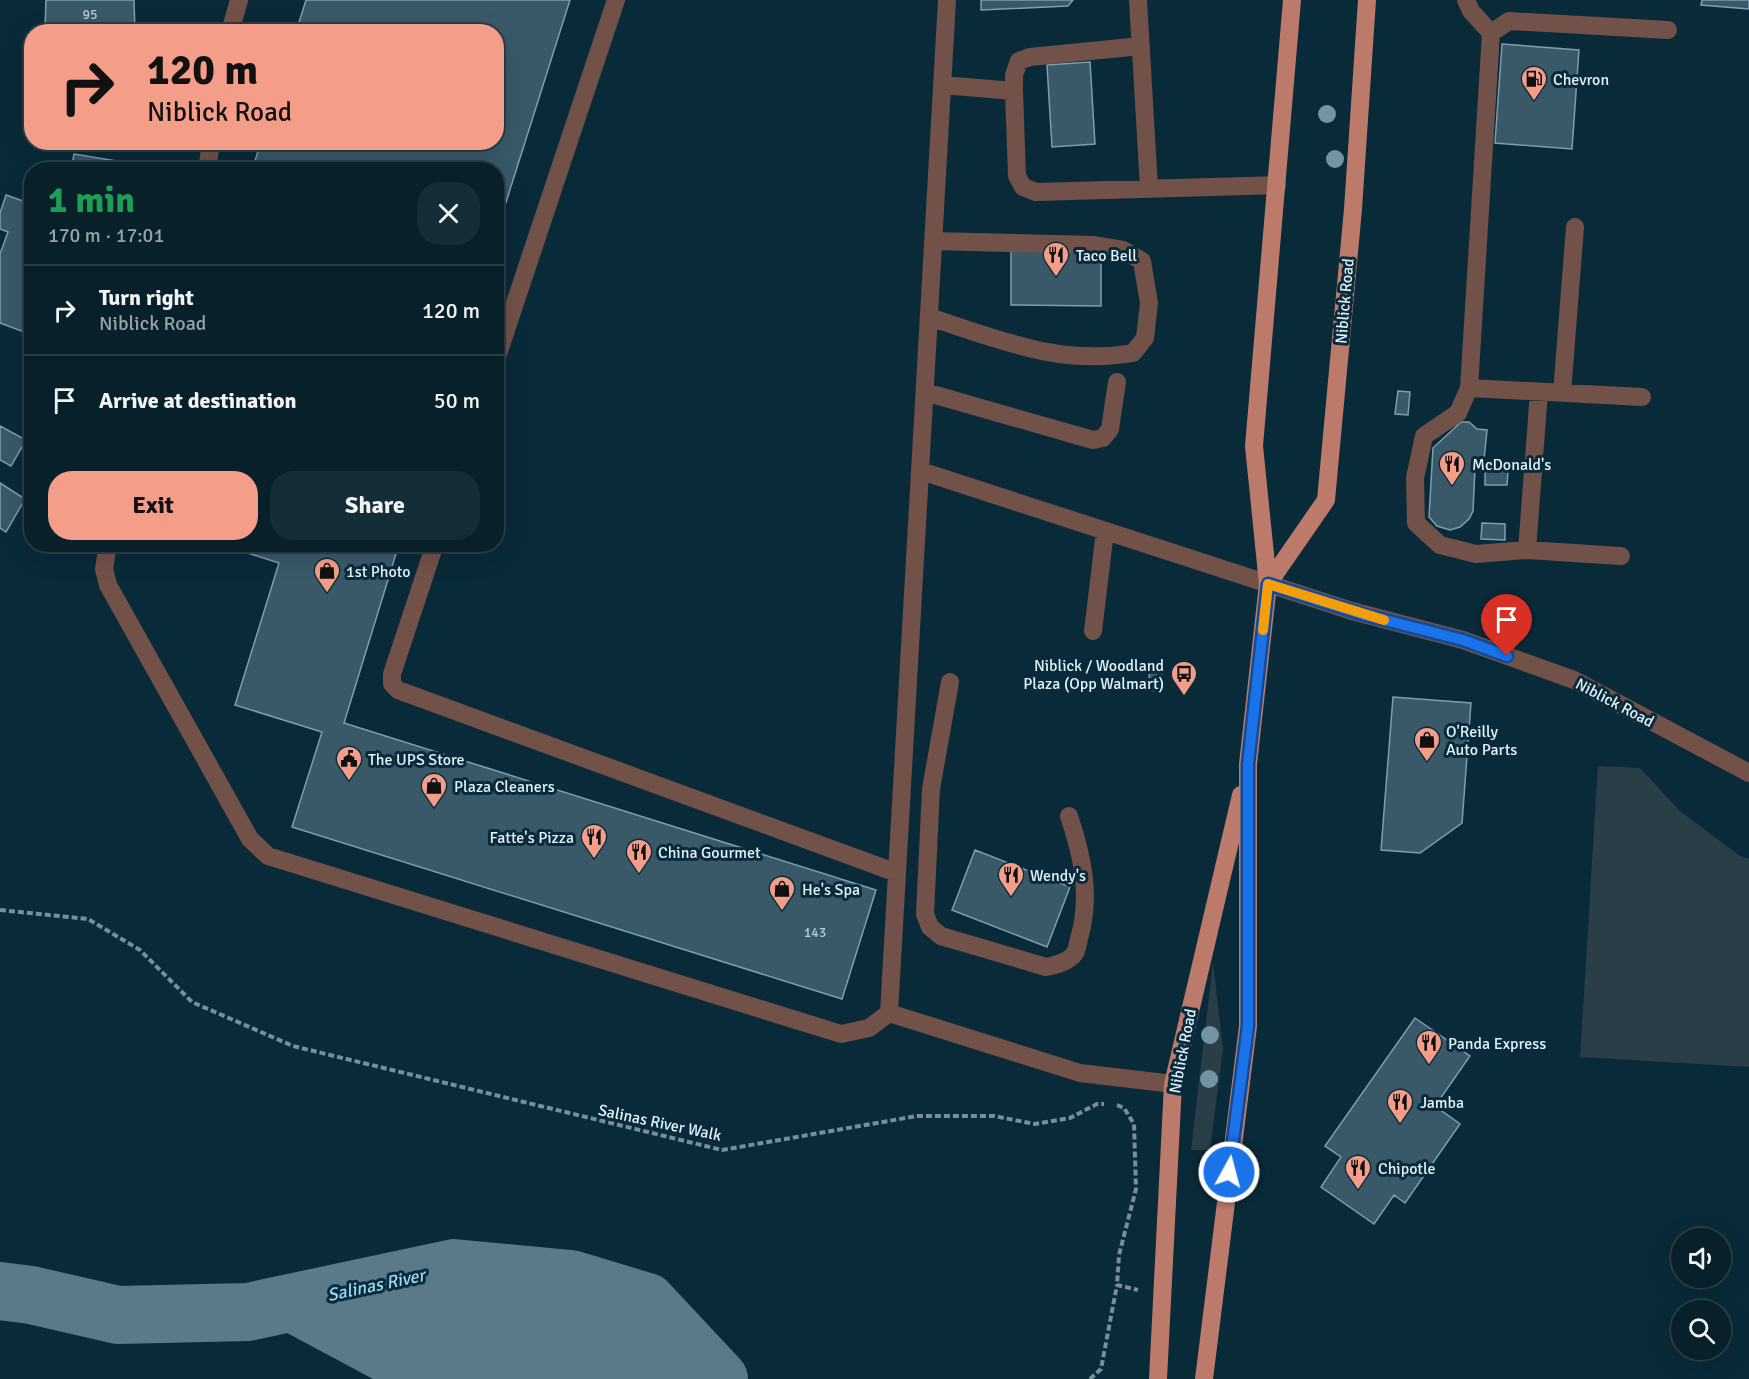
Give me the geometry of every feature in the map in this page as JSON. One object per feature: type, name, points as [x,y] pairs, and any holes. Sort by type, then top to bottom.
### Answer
[{"type":"main road","name":"Niblick Road","points":[[1204,1379],[1248,1026],[1248,764],[1268,584],[1254,446],[1292,0]]},
{"type":"main road","name":"Niblick Road","points":[[1268,584],[1326,500],[1353,209],[1367,0]]},
{"type":"main road","name":"Niblick Road","points":[[1158,1379],[1173,1084],[1248,764]]},
{"type":"street","points":[[232,24],[239,0]]},
{"type":"street","points":[[504,336],[616,0]]},
{"type":"street","points":[[107,552],[104,569],[108,585],[250,839],[268,856],[841,1034],[869,1028],[889,1013],[947,0]]},
{"type":"street","points":[[1138,0],[1149,188]]},
{"type":"street","points":[[1466,0],[1471,11],[1491,33],[1468,388],[1458,413],[1424,436],[1415,478],[1416,523],[1440,544],[1476,554],[1527,550],[1621,556]]},
{"type":"street","points":[[1491,33],[1509,21],[1668,30]]},
{"type":"street","points":[[1141,46],[1030,57],[1019,61],[1014,75],[1014,91],[1017,176],[1023,188],[1036,192],[1277,185]]},
{"type":"street","points":[[942,85],[1014,91]]},
{"type":"street","points":[[1562,393],[1575,226]]},
{"type":"street","points":[[929,317],[1040,352],[1109,357],[1133,352],[1145,338],[1149,303],[1142,261],[1123,250],[1093,245],[933,241]]},
{"type":"street","points":[[925,392],[1093,440],[1103,438],[1110,429],[1117,382]]},
{"type":"street","points":[[1468,388],[1642,397]]},
{"type":"street","points":[[1527,550],[1539,392]]},
{"type":"street","points":[[921,471],[1268,584]]},
{"type":"street","points":[[1093,631],[1105,531]]},
{"type":"street","points":[[432,552],[392,674],[393,684],[399,690],[897,873]]},
{"type":"street","name":"Niblick Road","points":[[1268,584],[1365,615],[1463,640],[1574,680],[1749,773]]},
{"type":"street","points":[[950,682],[930,789],[925,914],[930,927],[941,936],[1046,967],[1059,964],[1075,954],[1082,928],[1086,886],[1082,854],[1069,816]]},
{"type":"street","points":[[889,1013],[1080,1073],[1173,1084]]},
{"type":"path","name":"Salinas River Walk","points":[[0,910],[88,919],[140,950],[192,1002],[293,1046],[722,1150],[917,1116],[994,1116],[1035,1124],[1070,1118],[1097,1104],[1112,1103],[1124,1108],[1134,1125],[1136,1190],[1119,1255],[1117,1285],[1101,1369],[1090,1379]]},
{"type":"path","points":[[1117,1285],[1164,1295]]},
{"type":"shaded area","points":[[1598,766],[1640,768],[1680,811],[1740,856],[1749,859],[1749,1067],[1580,1057]]},
{"type":"shaded area","points":[[1213,962],[1223,1049],[1210,1150],[1191,1150]]},
{"type":"water","points":[[454,1268],[571,1279],[647,1302],[719,1379],[373,1379],[248,1312]]},
{"type":"building","points":[[46,0],[134,0],[135,24],[45,24]]},
{"type":"building","points":[[306,0],[570,0],[504,209],[504,162],[255,162],[258,150],[504,150],[504,24],[298,24]]},
{"type":"building","points":[[981,0],[1073,0],[1068,6],[981,10]]},
{"type":"building","points":[[1702,0],[1749,0],[1749,9],[1701,5]]},
{"type":"building","points":[[1502,44],[1579,50],[1572,149],[1495,143]]},
{"type":"building","points":[[1090,62],[1095,144],[1052,147],[1047,65]]},
{"type":"building","points":[[74,154],[124,162],[72,162]]},
{"type":"building","points":[[6,195],[24,201],[24,332],[0,323],[0,254],[8,232],[0,229],[0,213]]},
{"type":"building","name":"Taco Bell","points":[[1011,250],[1101,251],[1101,306],[1011,305]]},
{"type":"building","points":[[1398,391],[1410,392],[1408,415],[1395,414]]},
{"type":"building","name":"McDonald's","points":[[1461,422],[1469,422],[1477,429],[1487,430],[1484,460],[1480,460],[1480,468],[1475,468],[1473,511],[1469,519],[1460,527],[1450,530],[1437,526],[1429,517],[1433,448]]},
{"type":"building","points":[[0,426],[24,439],[24,443],[11,466],[0,460]]},
{"type":"building","points":[[1485,470],[1508,471],[1507,485],[1485,485]]},
{"type":"building","points":[[0,483],[24,498],[24,501],[6,532],[0,528]]},
{"type":"building","points":[[1482,523],[1505,524],[1505,540],[1481,539]]},
{"type":"building","points":[[244,552],[397,552],[344,723],[876,890],[842,999],[292,827],[322,732],[235,705],[279,563]]},
{"type":"building","points":[[1150,668],[1162,670],[1160,691],[1148,690]]},
{"type":"building","name":"O'Reilly Auto Parts","points":[[1393,697],[1471,703],[1462,823],[1420,853],[1381,850]]},
{"type":"building","name":"Wendy's","points":[[975,850],[1070,887],[1047,947],[952,910]]},
{"type":"building","points":[[1415,1018],[1470,1056],[1435,1106],[1460,1124],[1405,1203],[1394,1195],[1374,1224],[1321,1187],[1341,1157],[1325,1146]]},
{"type":"waterway","name":"Salinas River","points":[[0,1291],[31,1295],[118,1315],[248,1312],[454,1268],[571,1279],[647,1302],[719,1379]]},
{"type":"slow traffic","points":[[1263,630],[1268,584],[1384,620]]},
{"type":"place","name":"Chevron","points":[[1534,102]]},
{"type":"place","name":"Taco Bell","points":[[1056,278]]},
{"type":"place","name":"McDonald's","points":[[1452,487]]},
{"type":"place","name":"1st Photo","points":[[327,594]]},
{"type":"place","name":"Niblick / Woodland Plaza (Opp Walmart)","points":[[1184,697]]},
{"type":"place","name":"O'Reilly Auto Parts","points":[[1427,763]]},
{"type":"place","name":"The UPS Store","points":[[349,782]]},
{"type":"place","name":"Plaza Cleaners","points":[[434,809]]},
{"type":"place","name":"Fatte's Pizza","points":[[594,860]]},
{"type":"place","name":"China Gourmet","points":[[639,875]]},
{"type":"place","name":"Wendy's","points":[[1011,898]]},
{"type":"place","name":"He's Spa","points":[[782,912]]},
{"type":"place","name":"Panda Express","points":[[1429,1066]]},
{"type":"place","name":"Jamba","points":[[1400,1125]]},
{"type":"place","name":"Chipotle","points":[[1358,1191]]},
{"type":"route","points":[[1229,1172],[1248,1026],[1248,764],[1268,584],[1365,615],[1463,640],[1507,656]]}]
